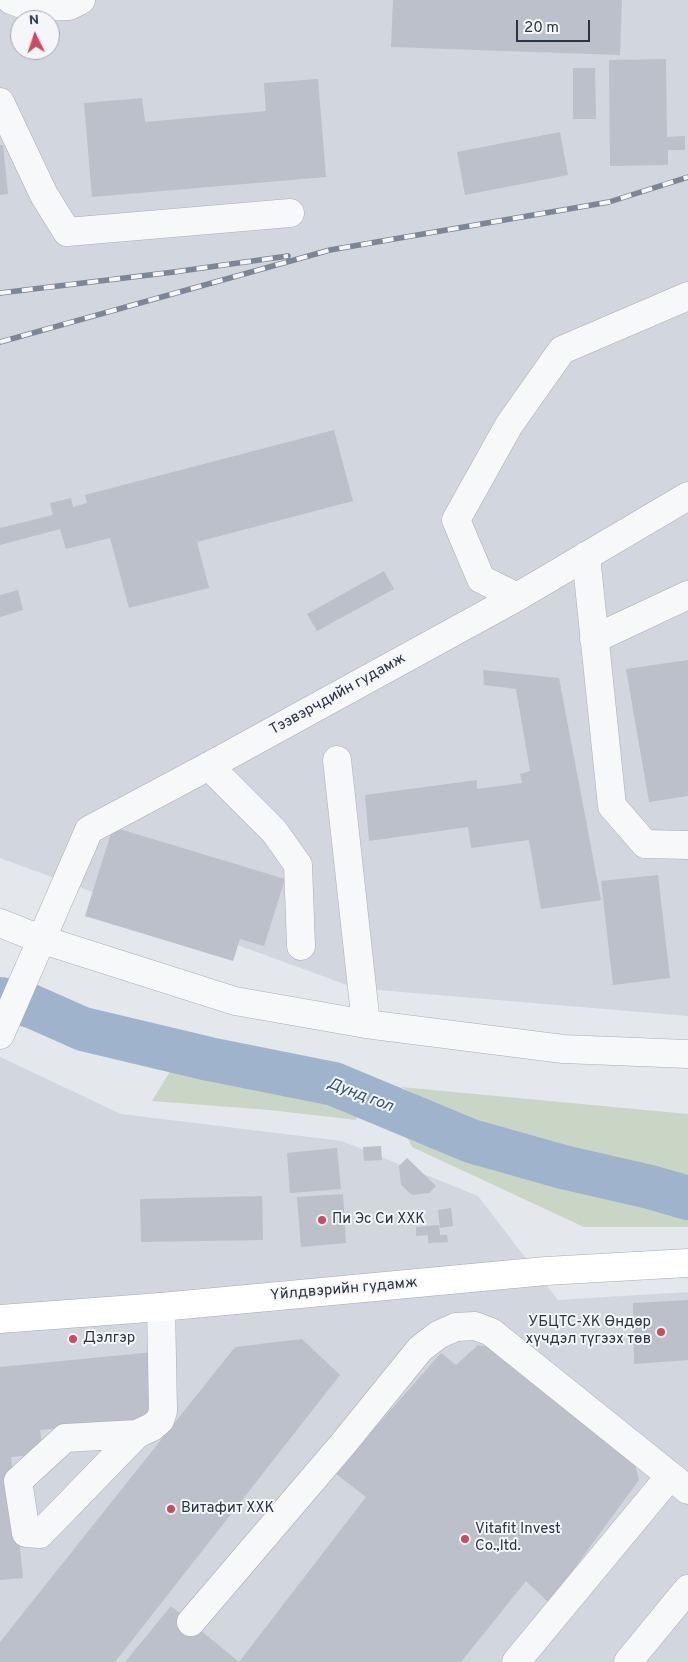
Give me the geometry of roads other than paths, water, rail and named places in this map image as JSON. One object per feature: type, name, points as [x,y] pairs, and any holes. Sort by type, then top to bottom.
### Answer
[{"type":"main road","name":"Yйлдвэрийн гудамж","points":[[0,1319],[161,1307],[546,1271],[688,1263]]},
{"type":"street","points":[[11,0],[30,7],[69,6],[82,0]]},
{"type":"street","points":[[0,102],[44,195],[67,232],[290,213]]},
{"type":"street","points":[[517,597],[482,579],[456,520],[509,425],[562,350],[688,296]]},
{"type":"street","name":"Тээвэрчдийн гудамж","points":[[0,1035],[89,830],[517,597],[688,496]]},
{"type":"street","points":[[586,556],[612,806],[645,844],[688,845]]},
{"type":"street","points":[[594,639],[688,595]]},
{"type":"street","points":[[337,760],[366,1024]]},
{"type":"street","points":[[209,766],[274,831],[298,865],[301,946]]},
{"type":"street","points":[[0,923],[37,947],[235,1001],[366,1024],[562,1049],[688,1054]]},
{"type":"street","points":[[137,1434],[156,1424],[160,1420],[163,1411],[161,1307]]},
{"type":"street","points":[[191,1622],[420,1349],[438,1335],[456,1327],[475,1326],[492,1332],[679,1483],[516,1662]]},
{"type":"street","points":[[628,1662],[688,1589]]},
{"type":"waterway","name":"Дунд гол","points":[[0,999],[31,1006],[83,1029],[209,1059],[334,1084],[471,1141],[563,1167],[650,1187],[688,1198]]},
{"type":"railway","points":[[0,342],[330,250],[609,202],[688,177]]},
{"type":"railway","points":[[0,293],[288,256]]},
{"type":"place","name":"Пи Эс Си ХХК","points":[[322,1220]]},
{"type":"place","name":"УБЦТС-ХК Өндөр хүчдэл түгээх төв","points":[[661,1332]]},
{"type":"place","name":"Дэлгэр","points":[[73,1339]]},
{"type":"place","name":"Витафит ХХК","points":[[171,1509]]},
{"type":"place","name":"Vitafit Invest Co.,ltd.","points":[[465,1539]]}]
